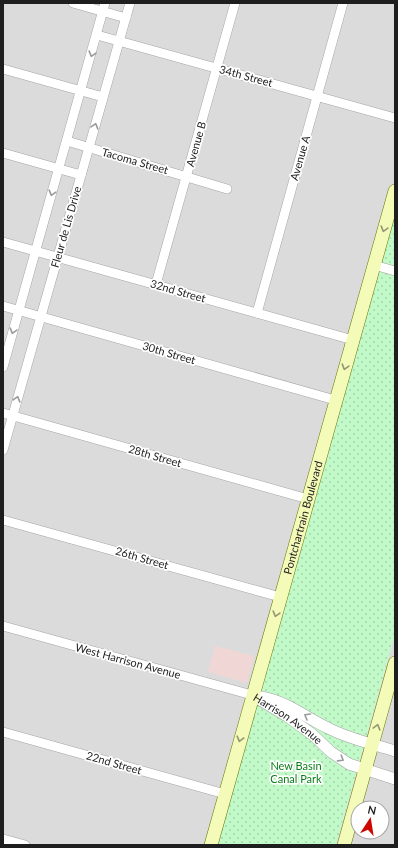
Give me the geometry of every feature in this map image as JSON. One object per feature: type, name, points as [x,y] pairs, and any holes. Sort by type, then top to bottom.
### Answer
[{"type":"main road","name":"Pontchartrain Boulevard","points":[[211,845],[395,191]]},
{"type":"main road","points":[[344,845],[395,663]]},
{"type":"street","points":[[73,3],[104,7],[126,18]]},
{"type":"street","name":"Fleur de Lis Drive","points":[[3,450],[130,3]]},
{"type":"street","name":"Avenue B","points":[[156,284],[218,68],[235,3]]},
{"type":"street","name":"Avenue A","points":[[257,313],[344,3]]},
{"type":"street","name":"Fleur de Lis Drive","points":[[3,368],[104,7]]},
{"type":"street","name":"34th Street","points":[[97,35],[395,118]]},
{"type":"street","points":[[3,69],[103,97]]},
{"type":"street","name":"Tacoma Street","points":[[67,141],[227,188]]},
{"type":"street","points":[[3,153],[81,175]]},
{"type":"street","name":"32nd Street","points":[[3,242],[352,340]]},
{"type":"street","points":[[374,265],[395,272]]},
{"type":"street","name":"30th Street","points":[[3,306],[335,400]]},
{"type":"street","name":"28th Street","points":[[3,413],[308,499]]},
{"type":"street","name":"26th Street","points":[[3,520],[280,597]]},
{"type":"street","name":"West Harrison Avenue","points":[[3,626],[252,695]]},
{"type":"street","name":"Harrison Avenue","points":[[252,695],[272,699],[290,706],[327,728],[395,752]]},
{"type":"street","name":"Harrison Avenue","points":[[252,695],[287,716],[313,735],[331,752],[349,764],[395,779]]},
{"type":"street","name":"22nd Street","points":[[3,732],[225,794]]},
{"type":"street","points":[[3,839],[25,845]]},
{"type":"shaded area","points":[[3,3],[395,3],[395,211],[215,845],[3,845]]},
{"type":"shaded area","points":[[395,634],[395,845],[336,845]]},
{"type":"shaded area","points":[[215,646],[254,656],[247,683],[208,672]]},
{"type":"green space","name":"New Basin Canal Park","points":[[395,211],[395,634],[336,845],[215,845]]}]
